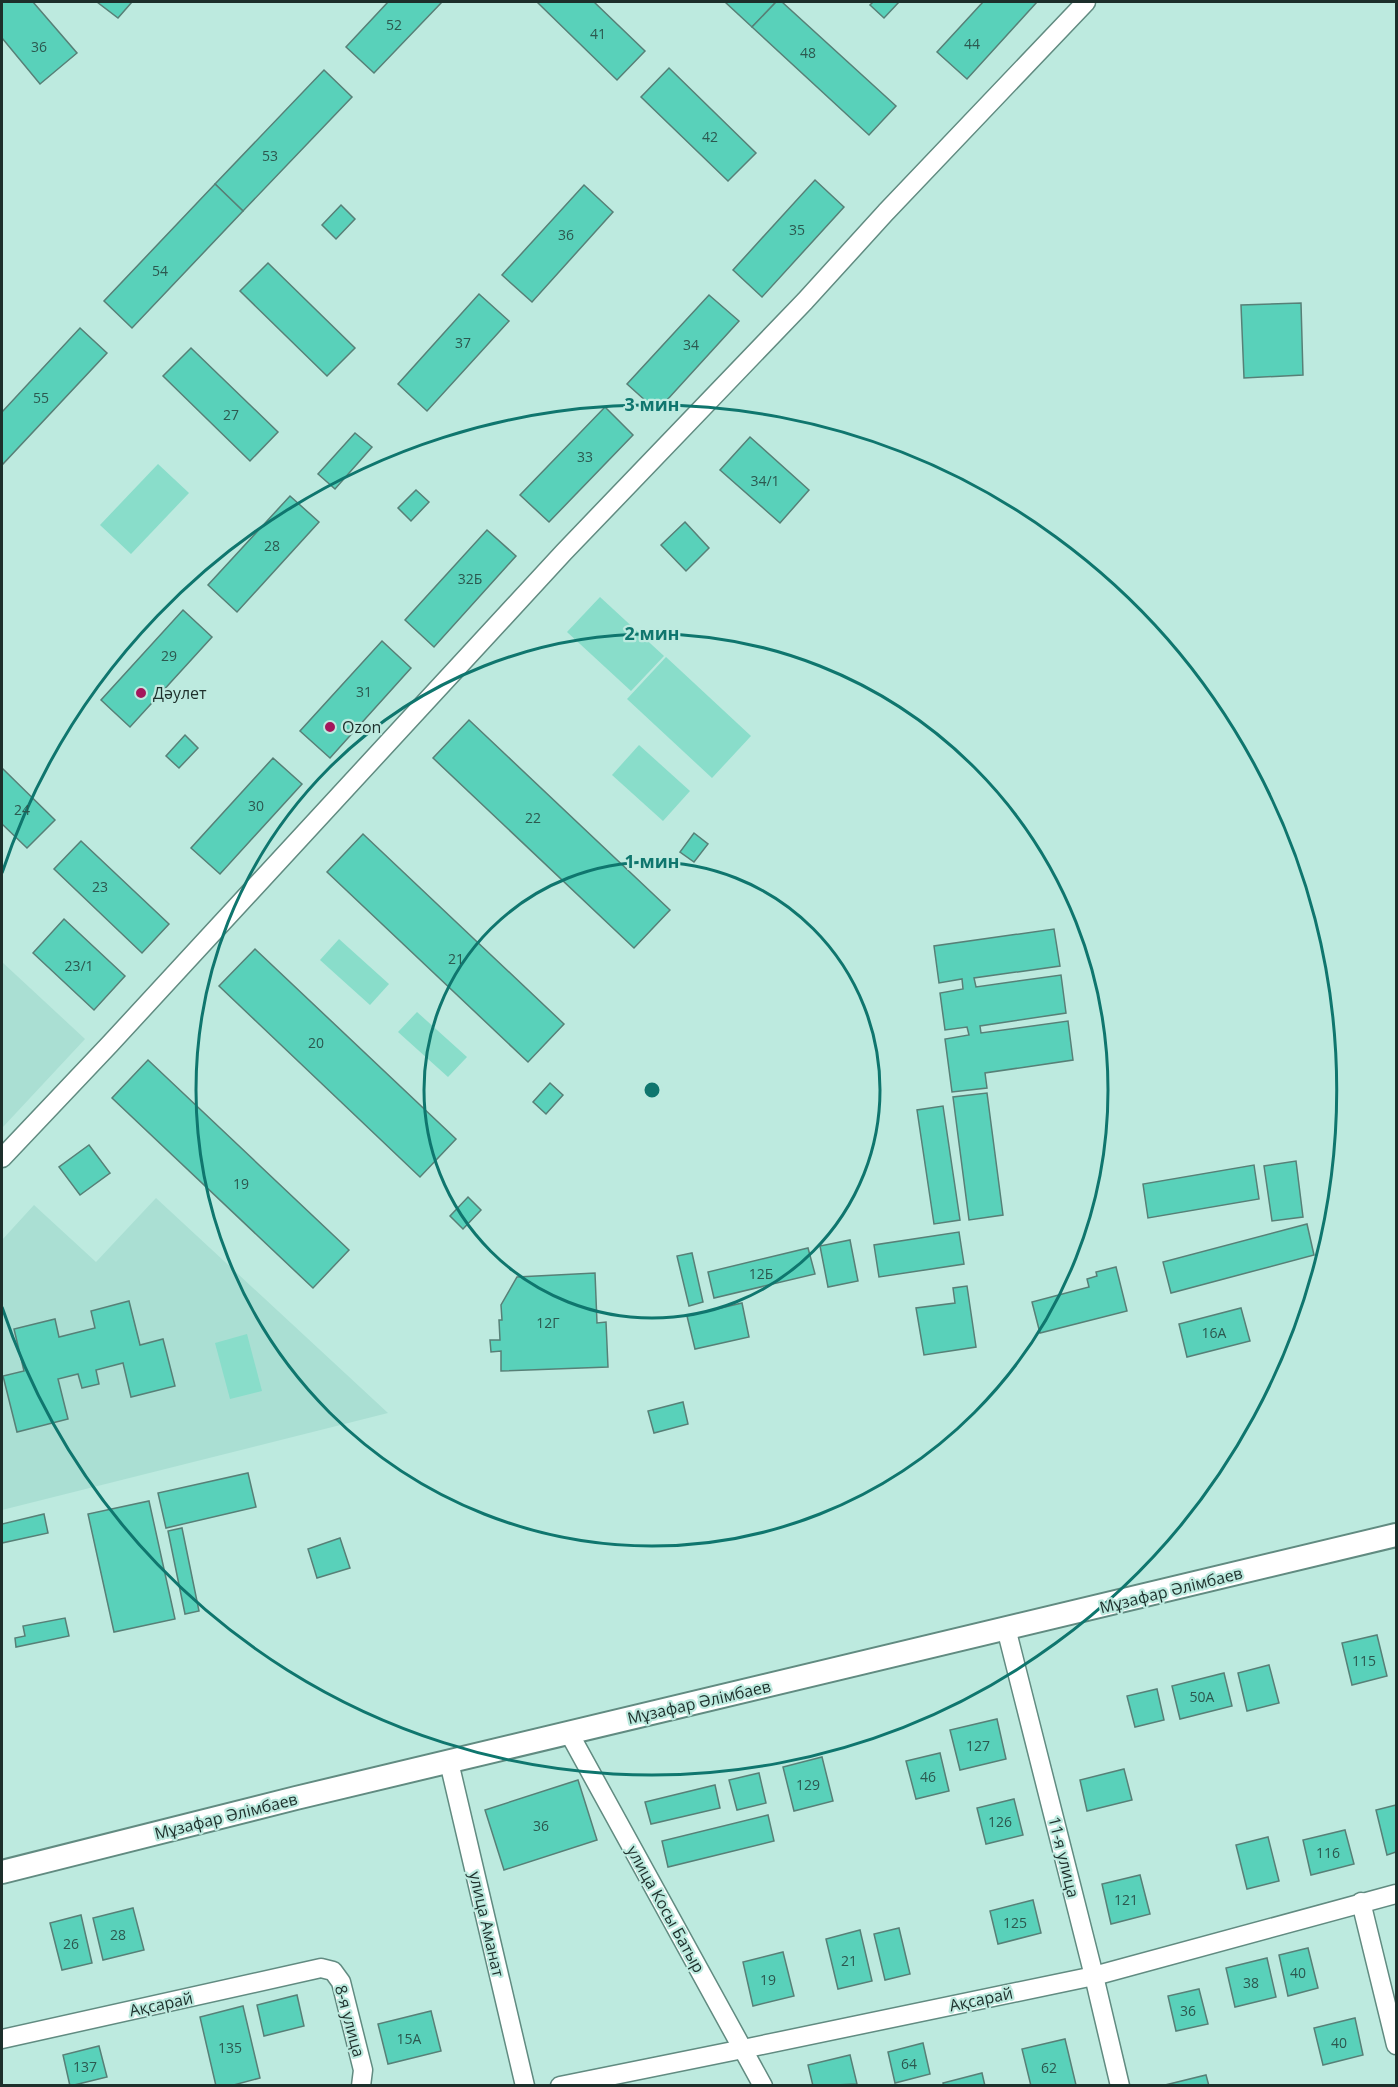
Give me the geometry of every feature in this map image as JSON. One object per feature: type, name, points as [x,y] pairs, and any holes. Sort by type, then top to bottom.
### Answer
[{"type":"street","points":[[2,1158],[564,552],[805,301],[909,187],[1086,2]]},
{"type":"street","name":"Мұзафар Әлімбаев","points":[[2,1872],[449,1761],[1396,1535]]},
{"type":"street","name":"11-я улица","points":[[1006,1628],[1120,2085]]},
{"type":"street","name":"улица Косы Батыр","points":[[568,1733],[763,2085]]},
{"type":"street","name":"улица Аманат","points":[[449,1761],[525,2085]]},
{"type":"street","name":"Ақсарай","points":[[560,2085],[1094,1976],[1396,1894]]},
{"type":"street","points":[[1361,1902],[1396,2045]]},
{"type":"street","name":"Ақсарай","points":[[2,2039],[321,1968]]},
{"type":"street","name":"8-я улица","points":[[321,1968],[333,1971],[341,1982],[363,2070],[361,2085]]},
{"type":"shaded area","points":[[158,464],[189,493],[131,554],[100,525]]},
{"type":"shaded area","points":[[600,597],[664,656],[631,691],[567,632]]},
{"type":"shaded area","points":[[666,657],[751,736],[712,778],[627,699]]},
{"type":"shaded area","points":[[639,745],[690,791],[663,821],[612,775]]},
{"type":"shaded area","points":[[339,939],[389,984],[370,1005],[320,960]]},
{"type":"shaded area","points":[[2,962],[85,1039],[2,1128]]},
{"type":"shaded area","points":[[417,1012],[467,1057],[448,1077],[398,1032]]},
{"type":"shaded area","points":[[156,1198],[388,1413],[2,1510],[2,1240],[34,1205],[96,1262]]},
{"type":"shaded area","points":[[247,1334],[262,1391],[230,1399],[215,1343]]},
{"type":"building","points":[[2,2],[33,2],[77,53],[40,84],[2,38]]},
{"type":"building","points":[[97,2],[132,2],[118,18]]},
{"type":"building","points":[[388,2],[442,2],[374,73],[346,47]]},
{"type":"building","points":[[537,2],[594,2],[645,51],[617,80]]},
{"type":"building","points":[[725,2],[776,2],[752,27]]},
{"type":"building","points":[[776,2],[782,2],[896,106],[869,135],[752,27]]},
{"type":"building","points":[[873,2],[899,2],[884,18],[870,5]]},
{"type":"building","points":[[983,2],[1037,2],[967,79],[937,52]]},
{"type":"building","points":[[669,68],[756,153],[728,181],[641,97]]},
{"type":"building","points":[[324,70],[352,97],[243,211],[215,184]]},
{"type":"building","points":[[815,180],[844,207],[762,297],[733,270]]},
{"type":"building","points":[[215,184],[243,211],[132,328],[104,301]]},
{"type":"building","points":[[584,185],[613,212],[532,302],[502,275]]},
{"type":"building","points":[[341,205],[355,219],[336,239],[322,225]]},
{"type":"building","points":[[268,263],[355,348],[327,376],[240,291]]},
{"type":"building","points":[[479,294],[509,321],[427,411],[398,384]]},
{"type":"building","points":[[709,295],[739,321],[657,411],[627,384]]},
{"type":"building","points":[[1301,303],[1303,375],[1244,378],[1241,305]]},
{"type":"building","points":[[80,328],[107,353],[2,465],[2,412]]},
{"type":"building","points":[[191,348],[278,432],[250,461],[163,376]]},
{"type":"building","points":[[605,407],[633,435],[549,522],[520,495]]},
{"type":"building","points":[[355,433],[372,447],[335,489],[318,474]]},
{"type":"building","points":[[750,437],[809,490],[780,523],[720,470]]},
{"type":"building","points":[[416,490],[429,502],[411,521],[398,508]]},
{"type":"building","points":[[290,496],[319,522],[237,612],[208,585]]},
{"type":"building","points":[[685,522],[709,548],[686,571],[661,545]]},
{"type":"building","points":[[487,530],[516,556],[434,647],[405,620]]},
{"type":"building","points":[[183,610],[212,637],[130,727],[101,700]]},
{"type":"building","points":[[382,641],[411,668],[330,758],[300,731]]},
{"type":"building","points":[[469,720],[670,910],[634,948],[433,758]]},
{"type":"building","points":[[185,735],[198,748],[179,768],[166,756]]},
{"type":"building","points":[[273,758],[302,784],[220,874],[191,848]]},
{"type":"building","points":[[2,768],[55,820],[27,848],[2,824]]},
{"type":"building","points":[[694,833],[708,844],[694,862],[680,852]]},
{"type":"building","points":[[363,834],[564,1024],[528,1062],[327,872]]},
{"type":"building","points":[[81,841],[169,924],[142,953],[54,869]]},
{"type":"building","points":[[64,919],[125,976],[94,1010],[33,953]]},
{"type":"building","points":[[1054,929],[1060,966],[974,978],[976,987],[1061,975],[1066,1013],[980,1026],[981,1033],[1068,1021],[1073,1060],[985,1073],[987,1088],[952,1092],[945,1039],[969,1035],[967,1027],[945,1030],[940,993],[963,989],[962,979],[939,983],[934,946]]},
{"type":"building","points":[[255,949],[456,1139],[420,1177],[219,986]]},
{"type":"building","points":[[148,1060],[349,1250],[313,1288],[112,1098]]},
{"type":"building","points":[[550,1083],[563,1095],[546,1114],[533,1102]]},
{"type":"building","points":[[987,1093],[1003,1215],[969,1220],[953,1097]]},
{"type":"building","points":[[943,1106],[960,1220],[934,1224],[917,1110]]},
{"type":"building","points":[[89,1145],[110,1173],[80,1195],[59,1167]]},
{"type":"building","points":[[1296,1161],[1303,1217],[1272,1221],[1264,1166]]},
{"type":"building","points":[[1254,1165],[1259,1199],[1148,1218],[1143,1184]]},
{"type":"building","points":[[468,1197],[481,1210],[463,1229],[450,1216]]},
{"type":"building","points":[[1307,1224],[1314,1255],[1171,1293],[1163,1262]]},
{"type":"building","points":[[959,1232],[964,1264],[879,1277],[874,1245]]},
{"type":"building","points":[[850,1240],[858,1281],[828,1287],[820,1246]]},
{"type":"building","points":[[808,1248],[815,1274],[714,1298],[708,1272]]},
{"type":"building","points":[[692,1253],[703,1302],[689,1306],[677,1256]]},
{"type":"building","points":[[1116,1267],[1127,1311],[1040,1333],[1032,1302],[1089,1287],[1087,1279],[1097,1276],[1096,1272]]},
{"type":"building","points":[[595,1273],[597,1323],[606,1322],[608,1367],[501,1371],[501,1351],[491,1352],[490,1340],[500,1340],[501,1305],[517,1277]]},
{"type":"building","points":[[967,1286],[976,1347],[924,1355],[916,1308],[955,1303],[953,1288]]},
{"type":"building","points":[[129,1301],[140,1345],[163,1339],[175,1386],[131,1397],[123,1363],[96,1370],[99,1384],[82,1388],[78,1374],[58,1379],[68,1419],[17,1432],[3,1376],[24,1371],[14,1329],[55,1319],[59,1337],[95,1328],[91,1311]]},
{"type":"building","points":[[742,1303],[749,1337],[695,1349],[687,1316]]},
{"type":"building","points":[[1241,1308],[1250,1341],[1187,1357],[1179,1324]]},
{"type":"building","points":[[683,1402],[688,1424],[654,1433],[648,1411]]},
{"type":"building","points":[[248,1473],[256,1507],[166,1528],[158,1493]]},
{"type":"building","points":[[149,1501],[175,1619],[114,1632],[88,1514]]},
{"type":"building","points":[[44,1514],[48,1533],[2,1543],[2,1524]]},
{"type":"building","points":[[182,1528],[199,1611],[185,1614],[168,1531]]},
{"type":"building","points":[[340,1538],[350,1568],[317,1578],[308,1549]]},
{"type":"building","points":[[65,1618],[69,1636],[16,1647],[15,1638],[25,1636],[23,1626]]},
{"type":"building","points":[[1377,1635],[1387,1676],[1352,1685],[1342,1643]]},
{"type":"building","points":[[1269,1665],[1279,1703],[1247,1711],[1238,1673]]},
{"type":"building","points":[[1224,1673],[1232,1706],[1180,1719],[1172,1686]]},
{"type":"building","points":[[1157,1689],[1164,1720],[1135,1727],[1127,1696]]},
{"type":"building","points":[[997,1719],[1006,1759],[960,1770],[950,1730]]},
{"type":"building","points":[[940,1753],[949,1791],[916,1799],[906,1761]]},
{"type":"building","points":[[822,1757],[833,1801],[794,1811],[783,1767]]},
{"type":"building","points":[[1124,1769],[1132,1800],[1087,1811],[1080,1780]]},
{"type":"building","points":[[759,1773],[766,1803],[737,1810],[729,1780]]},
{"type":"building","points":[[578,1780],[597,1840],[504,1870],[485,1810]]},
{"type":"building","points":[[715,1785],[720,1808],[651,1824],[645,1802]]},
{"type":"building","points":[[1014,1799],[1023,1835],[986,1844],[977,1808]]},
{"type":"building","points":[[1396,1805],[1396,1852],[1387,1855],[1376,1810]]},
{"type":"building","points":[[768,1815],[774,1841],[668,1867],[662,1841]]},
{"type":"building","points":[[1345,1830],[1354,1864],[1311,1875],[1303,1840]]},
{"type":"building","points":[[1268,1837],[1279,1881],[1247,1889],[1236,1845]]},
{"type":"building","points":[[1140,1875],[1150,1914],[1111,1924],[1102,1884]]},
{"type":"building","points":[[1033,1900],[1041,1933],[998,1944],[990,1911]]},
{"type":"building","points":[[133,1908],[144,1950],[103,1960],[93,1918]]},
{"type":"building","points":[[81,1915],[92,1963],[62,1970],[50,1923]]},
{"type":"building","points":[[899,1928],[910,1974],[885,1980],[874,1934]]},
{"type":"building","points":[[860,1930],[872,1981],[838,1989],[826,1939]]},
{"type":"building","points":[[1308,1948],[1318,1988],[1288,1996],[1279,1955]]},
{"type":"building","points":[[783,1952],[794,1996],[753,2006],[743,1962]]},
{"type":"building","points":[[1267,1958],[1276,1997],[1235,2007],[1226,1968]]},
{"type":"building","points":[[1199,1989],[1208,2024],[1176,2031],[1168,1996]]},
{"type":"building","points":[[297,1995],[304,2026],[264,2036],[257,2005]]},
{"type":"building","points":[[243,2006],[260,2078],[230,2086],[216,2086],[200,2017]]},
{"type":"building","points":[[431,2011],[441,2051],[388,2064],[378,2024]]},
{"type":"building","points":[[1355,2018],[1363,2055],[1323,2065],[1314,2028]]},
{"type":"building","points":[[1065,2039],[1076,2085],[1031,2086],[1022,2049]]},
{"type":"building","points":[[923,2043],[930,2074],[895,2083],[888,2052]]},
{"type":"building","points":[[99,2046],[107,2077],[70,2086],[63,2055]]},
{"type":"building","points":[[850,2055],[857,2084],[813,2086],[808,2065]]},
{"type":"building","points":[[982,2073],[985,2086],[944,2086],[943,2083]]},
{"type":"building","points":[[1206,2075],[1209,2086],[1161,2086]]},
{"type":"place","name":"Дәулет","points":[[141,693]]},
{"type":"place","name":"Ozon","points":[[330,727]]}]
